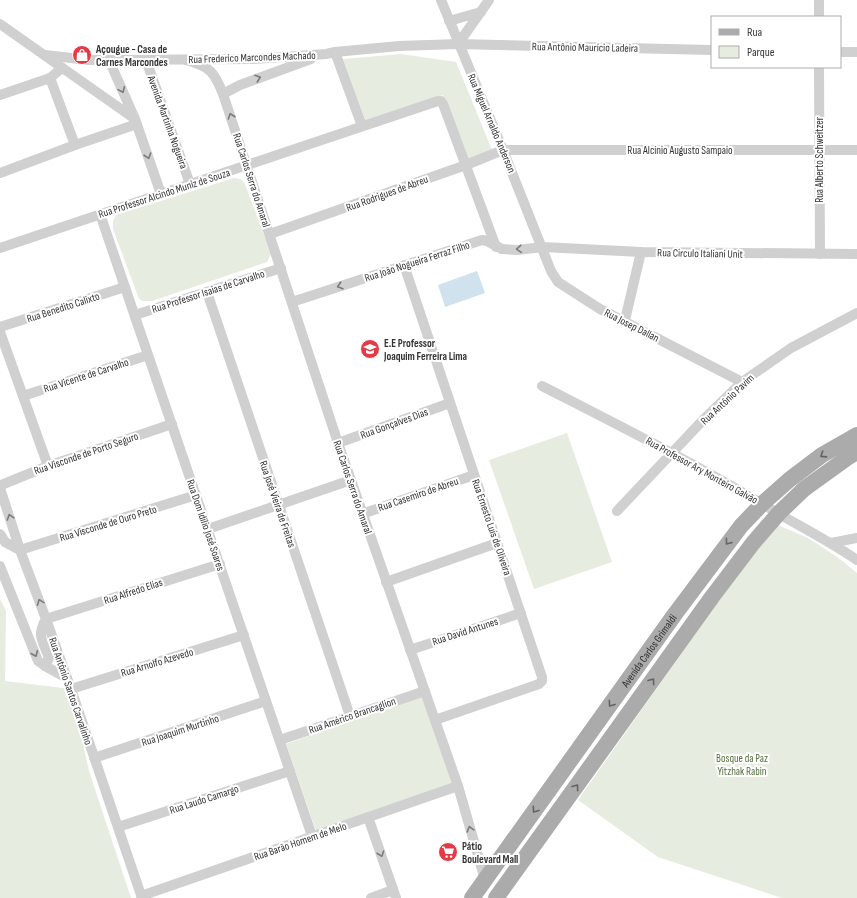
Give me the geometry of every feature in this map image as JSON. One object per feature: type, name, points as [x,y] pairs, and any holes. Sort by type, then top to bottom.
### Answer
[{"type":"main road","name":"Avenida Carlos Grimaldi","points":[[472,898],[685,601],[741,526],[788,480],[817,459],[857,435]]},
{"type":"main road","name":"Avenida Carlos Grimaldi","points":[[496,898],[712,597],[753,543],[779,513],[804,489],[857,452]]},
{"type":"main road","points":[[484,898],[489,886],[485,880]]},
{"type":"street","name":"Rua Miguel Arnaldo Anderson","points":[[441,0],[542,247]]},
{"type":"street","points":[[458,44],[490,0]]},
{"type":"street","points":[[819,0],[819,16]]},
{"type":"street","points":[[449,21],[481,12]]},
{"type":"street","name":"Rua Frederico Marcondes Machado","points":[[0,24],[136,122]]},
{"type":"street","name":"Rua Antônio Maurício Ladeira","points":[[458,44],[711,50]]},
{"type":"street","name":"Rua Frederico Marcondes Machado","points":[[45,55],[88,60],[253,59],[399,46],[458,44]]},
{"type":"street","points":[[841,52],[857,52]]},
{"type":"street","points":[[223,94],[240,85],[331,53],[362,126]]},
{"type":"street","points":[[109,60],[136,122],[161,194]]},
{"type":"street","name":"Avenida Martinha Nogueira","points":[[146,60],[190,184]]},
{"type":"street","name":"Rua Carlos Serra do Amaral","points":[[186,60],[210,70],[216,76],[223,94],[362,514],[458,786],[485,880]]},
{"type":"street","points":[[0,95],[50,78],[62,68]]},
{"type":"street","name":"Rua Alberto Schweitzer","points":[[819,68],[820,254]]},
{"type":"street","points":[[50,78],[75,145]]},
{"type":"street","name":"Rua Professor Alcindo Muniz de Souza","points":[[0,248],[438,101],[441,101],[466,165]]},
{"type":"street","points":[[0,173],[136,122]]},
{"type":"street","name":"Rua Alcínio Augusto Sampaio","points":[[503,150],[857,150]]},
{"type":"street","name":"Rua Rodrigues de Abreu","points":[[270,234],[466,165],[503,150]]},
{"type":"street","points":[[466,165],[496,246]]},
{"type":"street","name":"Rua Dom Idílio José Soares","points":[[100,214],[312,836]]},
{"type":"street","name":"Rua João Nogueira Ferraz Filho","points":[[292,302],[478,240],[487,241],[502,250],[542,247]]},
{"type":"street","name":"Rua Circulo Italiani Unit","points":[[542,247],[641,252],[857,254]]},
{"type":"street","name":"Rua Josep Dallan","points":[[542,247],[551,271],[558,282],[600,309],[625,320],[742,382]]},
{"type":"street","points":[[625,320],[641,252]]},
{"type":"street","name":"Rua Ernesto Luís de Oliveira","points":[[404,265],[542,677],[542,681],[539,684],[435,720]]},
{"type":"street","name":"Rua Professor Isaias de Carvalho","points":[[135,315],[281,268]]},
{"type":"street","name":"Rua Benedito Calixto","points":[[0,327],[125,287]]},
{"type":"street","name":"Rua José Vieira de Freitas","points":[[207,292],[350,716]]},
{"type":"street","name":"Rua Antônio Pavim","points":[[617,511],[672,452],[742,382],[791,348],[857,313]]},
{"type":"street","points":[[0,332],[48,466]]},
{"type":"street","name":"Rua Vicente de Carvalho","points":[[23,396],[148,355]]},
{"type":"street","name":"Rua Professor Ary Monteiro Galvão","points":[[542,386],[672,452],[763,503],[857,560]]},
{"type":"street","name":"Rua Gonçalves Dias","points":[[338,443],[450,403]]},
{"type":"street","name":"Rua Visconde de Porto Seguro","points":[[1,485],[48,466],[172,424]]},
{"type":"street","name":"Rua Casemiro de Abreu","points":[[362,514],[474,475]]},
{"type":"street","points":[[208,529],[351,480]]},
{"type":"street","name":"Rua Antônio Santos Carvalinho","points":[[1,485],[0,488],[20,550],[71,689],[142,897]]},
{"type":"street","name":"Rua Visconde de Ouro Preto","points":[[20,550],[196,495]]},
{"type":"street","points":[[0,534],[5,542],[20,550]]},
{"type":"street","points":[[831,543],[857,538]]},
{"type":"street","points":[[386,582],[497,543]]},
{"type":"street","name":"Rua Alfredo Elías","points":[[46,619],[220,564]]},
{"type":"street","points":[[0,566],[38,661],[67,678]]},
{"type":"street","name":"Rua David Antunes","points":[[410,650],[521,613]]},
{"type":"street","points":[[45,666],[49,658],[40,633],[46,619]]},
{"type":"street","name":"Rua Arnolfo Azevedo","points":[[71,689],[244,634]]},
{"type":"street","name":"Rua Américo Brancaglion","points":[[280,740],[425,691]]},
{"type":"street","name":"Rua Joaquim Murtinho","points":[[94,758],[266,701]]},
{"type":"street","name":"Rua Laudo Camargo","points":[[118,827],[290,771]]},
{"type":"street","name":"Rua Barão Homem de Melo","points":[[142,897],[312,836],[458,786]]},
{"type":"street","points":[[368,817],[395,894],[370,898]]},
{"type":"green space","points":[[401,54],[456,62],[492,150],[469,161],[443,95],[366,122],[343,59]]},
{"type":"green space","points":[[234,178],[241,179],[245,184],[271,254],[267,262],[152,301],[143,301],[139,299],[113,229],[113,221],[116,215]]},
{"type":"green space","points":[[567,433],[612,562],[534,589],[489,460]]},
{"type":"green space","name":"Bosque da Paz Yitzhak Rabin","points":[[778,525],[808,538],[840,559],[857,573],[857,898],[782,898],[658,857],[578,800],[739,571]]},
{"type":"green space","points":[[0,599],[6,611],[5,681],[71,689],[89,771],[131,898],[0,898]]},
{"type":"green space","points":[[422,696],[453,784],[316,831],[286,744]]},
{"type":"water","points":[[477,271],[485,293],[445,307],[438,285]]},
{"type":"place","name":"Açougue - Casa de Carnes Marcondes","points":[[82,55]]},
{"type":"place","name":"E.E Professor Joaquim Ferreira Lima","points":[[370,349]]},
{"type":"place","name":"Pátio Boulevard Mall","points":[[448,852]]}]
